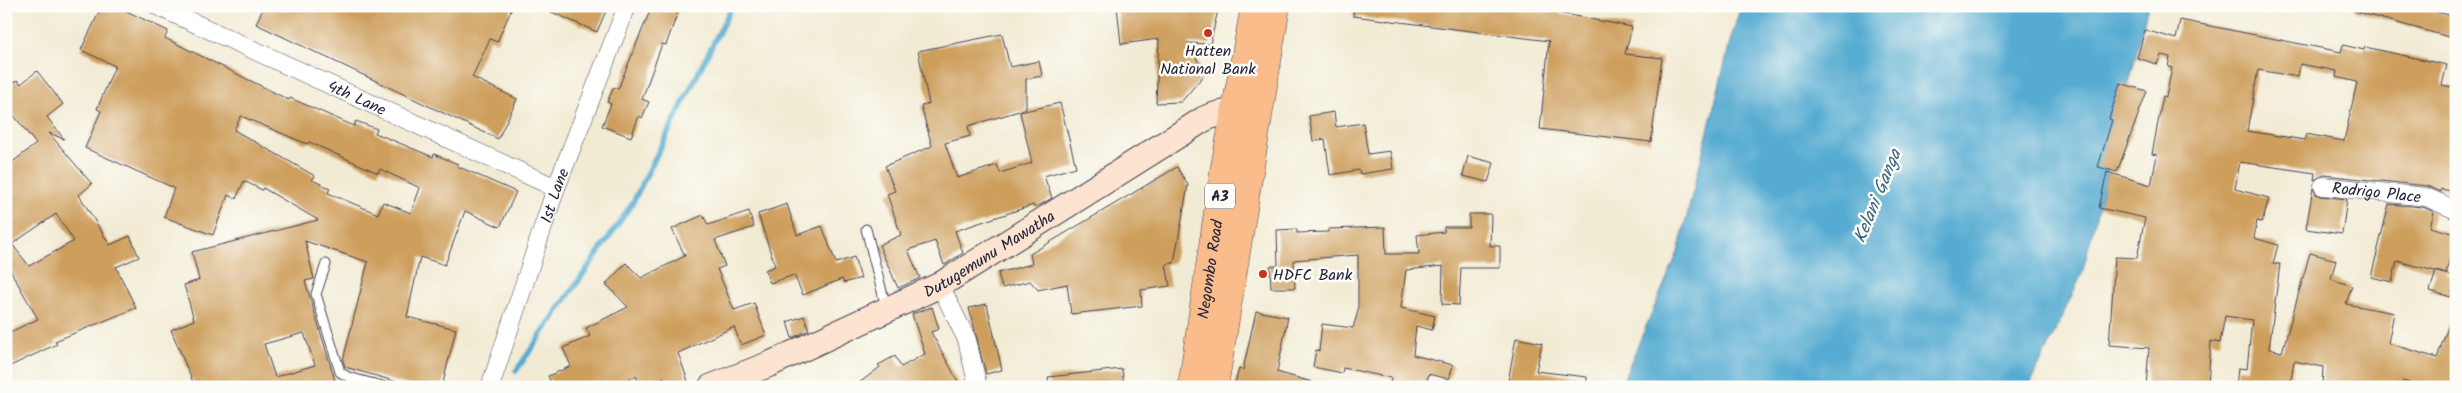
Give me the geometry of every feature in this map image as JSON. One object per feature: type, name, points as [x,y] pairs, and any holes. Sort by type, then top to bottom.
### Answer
[{"type":"highway","name":"Negombo Road","points":[[1214,387],[1245,113],[1255,6]]},
{"type":"highway","name":"Negombo Road","points":[[1192,387],[1245,113],[1276,6]]},
{"type":"street","name":"4th Lane","points":[[157,6],[556,188]]},
{"type":"street","name":"1st Lane","points":[[490,387],[556,188],[627,6]]},
{"type":"street","name":"Dutugemunu Mawatha","points":[[711,387],[770,364],[940,285],[1204,119],[1220,112],[1245,113]]},
{"type":"street","name":"Rodrigo Place","points":[[2323,186],[2426,197],[2456,210]]},
{"type":"street","points":[[940,285],[967,340],[978,387]]},
{"type":"lane","points":[[866,229],[887,310]]},
{"type":"lane","points":[[326,264],[316,294],[340,372],[348,377],[386,387]]},
{"type":"water","name":"Kelani Ganga","points":[[1741,6],[2148,6],[2082,274],[2029,387],[1620,387],[1678,252],[1731,38]]},
{"type":"building","points":[[102,6],[116,6],[168,31],[165,38],[289,100],[290,98],[354,126],[356,121],[377,129],[375,133],[433,157],[434,154],[458,164],[457,166],[516,192],[500,227],[465,211],[445,265],[420,257],[407,317],[456,329],[442,387],[415,387],[345,367],[343,360],[368,262],[305,241],[314,279],[305,281],[337,387],[195,387],[171,330],[194,320],[184,285],[199,280],[192,252],[318,220],[263,188],[262,190],[244,181],[236,199],[228,195],[213,235],[164,217],[174,188],[85,148],[101,111],[97,109],[115,66],[81,50]],"holes":[[[241,116],[307,144],[309,142],[378,173],[380,169],[420,188],[411,213],[383,202],[378,214],[328,193],[330,188],[312,180],[315,176],[234,130]],[[304,333],[315,365],[275,377],[264,344]]]},
{"type":"building","points":[[264,6],[513,6],[497,42],[490,39],[472,77],[517,99],[498,139],[256,24]]},
{"type":"building","points":[[538,6],[608,6],[597,32]]},
{"type":"building","points":[[652,6],[680,6],[666,45],[662,44],[642,99],[649,102],[642,118],[639,116],[631,137],[602,126],[611,104],[607,102],[614,87],[618,89]]},
{"type":"building","points":[[1117,6],[1219,6],[1210,44],[1188,43],[1205,74],[1181,102],[1156,103],[1159,39],[1121,44]]},
{"type":"building","points":[[1354,6],[1522,6],[1632,27],[1625,54],[1662,58],[1651,142],[1540,129],[1549,41],[1353,16]]},
{"type":"building","points":[[2355,6],[2415,6],[2456,17],[2456,39],[2354,11]]},
{"type":"building","points":[[2180,20],[2341,52],[2343,45],[2364,50],[2365,47],[2447,65],[2442,85],[2456,88],[2456,192],[2441,189],[2441,192],[2427,186],[2324,175],[2314,180],[2315,173],[2240,162],[2235,189],[2269,198],[2262,222],[2257,221],[2254,238],[2278,245],[2273,264],[2280,264],[2269,349],[2282,352],[2310,253],[2336,260],[2331,279],[2352,286],[2346,304],[2394,313],[2388,343],[2437,358],[2454,310],[2456,311],[2456,387],[2423,387],[2403,381],[2401,387],[2322,387],[2323,367],[2294,361],[2290,387],[2236,387],[2238,368],[2247,369],[2252,320],[2225,316],[2220,343],[2211,341],[2208,385],[2146,387],[2149,348],[2109,345],[2115,257],[2137,258],[2145,218],[2099,208],[2107,172],[2151,185],[2157,155],[2152,154],[2163,96],[2166,97],[2172,68],[2168,67],[2170,57],[2161,55],[2157,64],[2137,58],[2145,30],[2176,39]],"holes":[[[2300,64],[2337,71],[2336,77],[2357,82],[2344,141],[2306,134],[2305,140],[2247,131],[2258,70],[2298,77]]]},
{"type":"building","points":[[1002,34],[1010,67],[1039,61],[1042,76],[1026,79],[1026,109],[968,126],[970,136],[945,143],[957,178],[997,165],[1000,173],[1032,163],[1020,112],[1060,103],[1076,167],[1044,176],[1052,198],[1040,205],[1034,207],[1033,205],[955,231],[963,253],[944,265],[935,241],[908,250],[920,278],[898,288],[879,245],[901,235],[887,194],[895,191],[885,166],[932,146],[921,106],[929,104],[918,51]]},
{"type":"building","points":[[37,71],[63,104],[47,117],[64,139],[49,133],[92,184],[79,195],[110,245],[130,236],[139,257],[116,267],[136,308],[55,341],[57,344],[6,368],[6,334],[38,319],[6,263],[6,167],[36,144],[6,105],[6,88],[18,80],[21,84]],"holes":[[[56,214],[74,241],[29,266],[12,244]]]},
{"type":"building","points":[[2120,83],[2147,91],[2117,172],[2098,167],[2112,120],[2109,119]]},
{"type":"building","points":[[1334,112],[1336,127],[1363,123],[1368,154],[1390,151],[1393,169],[1360,174],[1359,170],[1330,175],[1325,139],[1313,141],[1309,116]]},
{"type":"building","points":[[1468,156],[1494,163],[1488,182],[1463,176]]},
{"type":"building","points":[[1177,167],[1188,185],[1174,263],[1166,264],[1170,286],[1141,290],[1142,306],[1071,314],[1067,284],[1038,290],[1030,281],[1002,288],[998,273],[1032,264],[1030,254]]},
{"type":"building","points":[[2313,188],[2316,194],[2321,196],[2347,199],[2342,234],[2306,229]]},
{"type":"building","points":[[787,204],[797,235],[822,226],[836,263],[854,257],[861,278],[844,283],[842,279],[803,295],[794,275],[770,283],[765,270],[775,266],[758,214]]},
{"type":"building","points":[[2389,204],[2423,207],[2434,212],[2430,227],[2456,234],[2446,274],[2397,261],[2392,282],[2371,277]]},
{"type":"building","points":[[749,211],[754,227],[715,240],[725,266],[717,269],[734,310],[754,303],[766,335],[741,345],[734,327],[678,353],[688,381],[674,387],[668,387],[664,377],[641,387],[636,376],[610,387],[553,387],[548,376],[571,366],[563,348],[590,336],[586,328],[628,307],[606,284],[626,263],[641,278],[685,256],[672,229],[703,215],[708,225]]},
{"type":"building","points":[[1469,214],[1491,214],[1490,246],[1500,246],[1500,268],[1461,268],[1459,305],[1442,304],[1443,266],[1406,270],[1401,308],[1435,316],[1432,330],[1416,326],[1413,355],[1453,365],[1449,379],[1428,374],[1427,387],[1390,387],[1391,378],[1343,368],[1342,373],[1313,367],[1316,350],[1319,351],[1322,324],[1353,328],[1358,311],[1358,255],[1294,260],[1295,288],[1271,288],[1270,266],[1278,266],[1277,230],[1297,229],[1297,233],[1328,232],[1328,229],[1385,227],[1386,254],[1419,254],[1417,235],[1444,232],[1444,227],[1469,227]]},
{"type":"building","points":[[2436,271],[2456,277],[2451,297],[2430,291]]},
{"type":"building","points":[[987,304],[1002,370],[986,374],[969,308]]},
{"type":"building","points":[[932,307],[939,329],[931,332],[961,387],[854,387],[880,367],[878,365],[895,356],[901,367],[925,354],[912,314]]},
{"type":"building","points":[[1256,311],[1288,317],[1277,372],[1312,382],[1312,387],[1234,387],[1239,369],[1243,370]]},
{"type":"building","points":[[804,316],[809,330],[792,338],[787,322]]},
{"type":"building","points":[[1516,338],[1542,343],[1536,371],[1587,377],[1587,387],[1507,387]]},
{"type":"building","points":[[1122,369],[1124,387],[1049,387],[1048,377]]},
{"type":"waterway","points":[[516,371],[632,204],[732,6]]},
{"type":"place","name":"Hatten National Bank","points":[[1208,33]]},
{"type":"place","name":"HDFC Bank","points":[[1263,274]]}]
